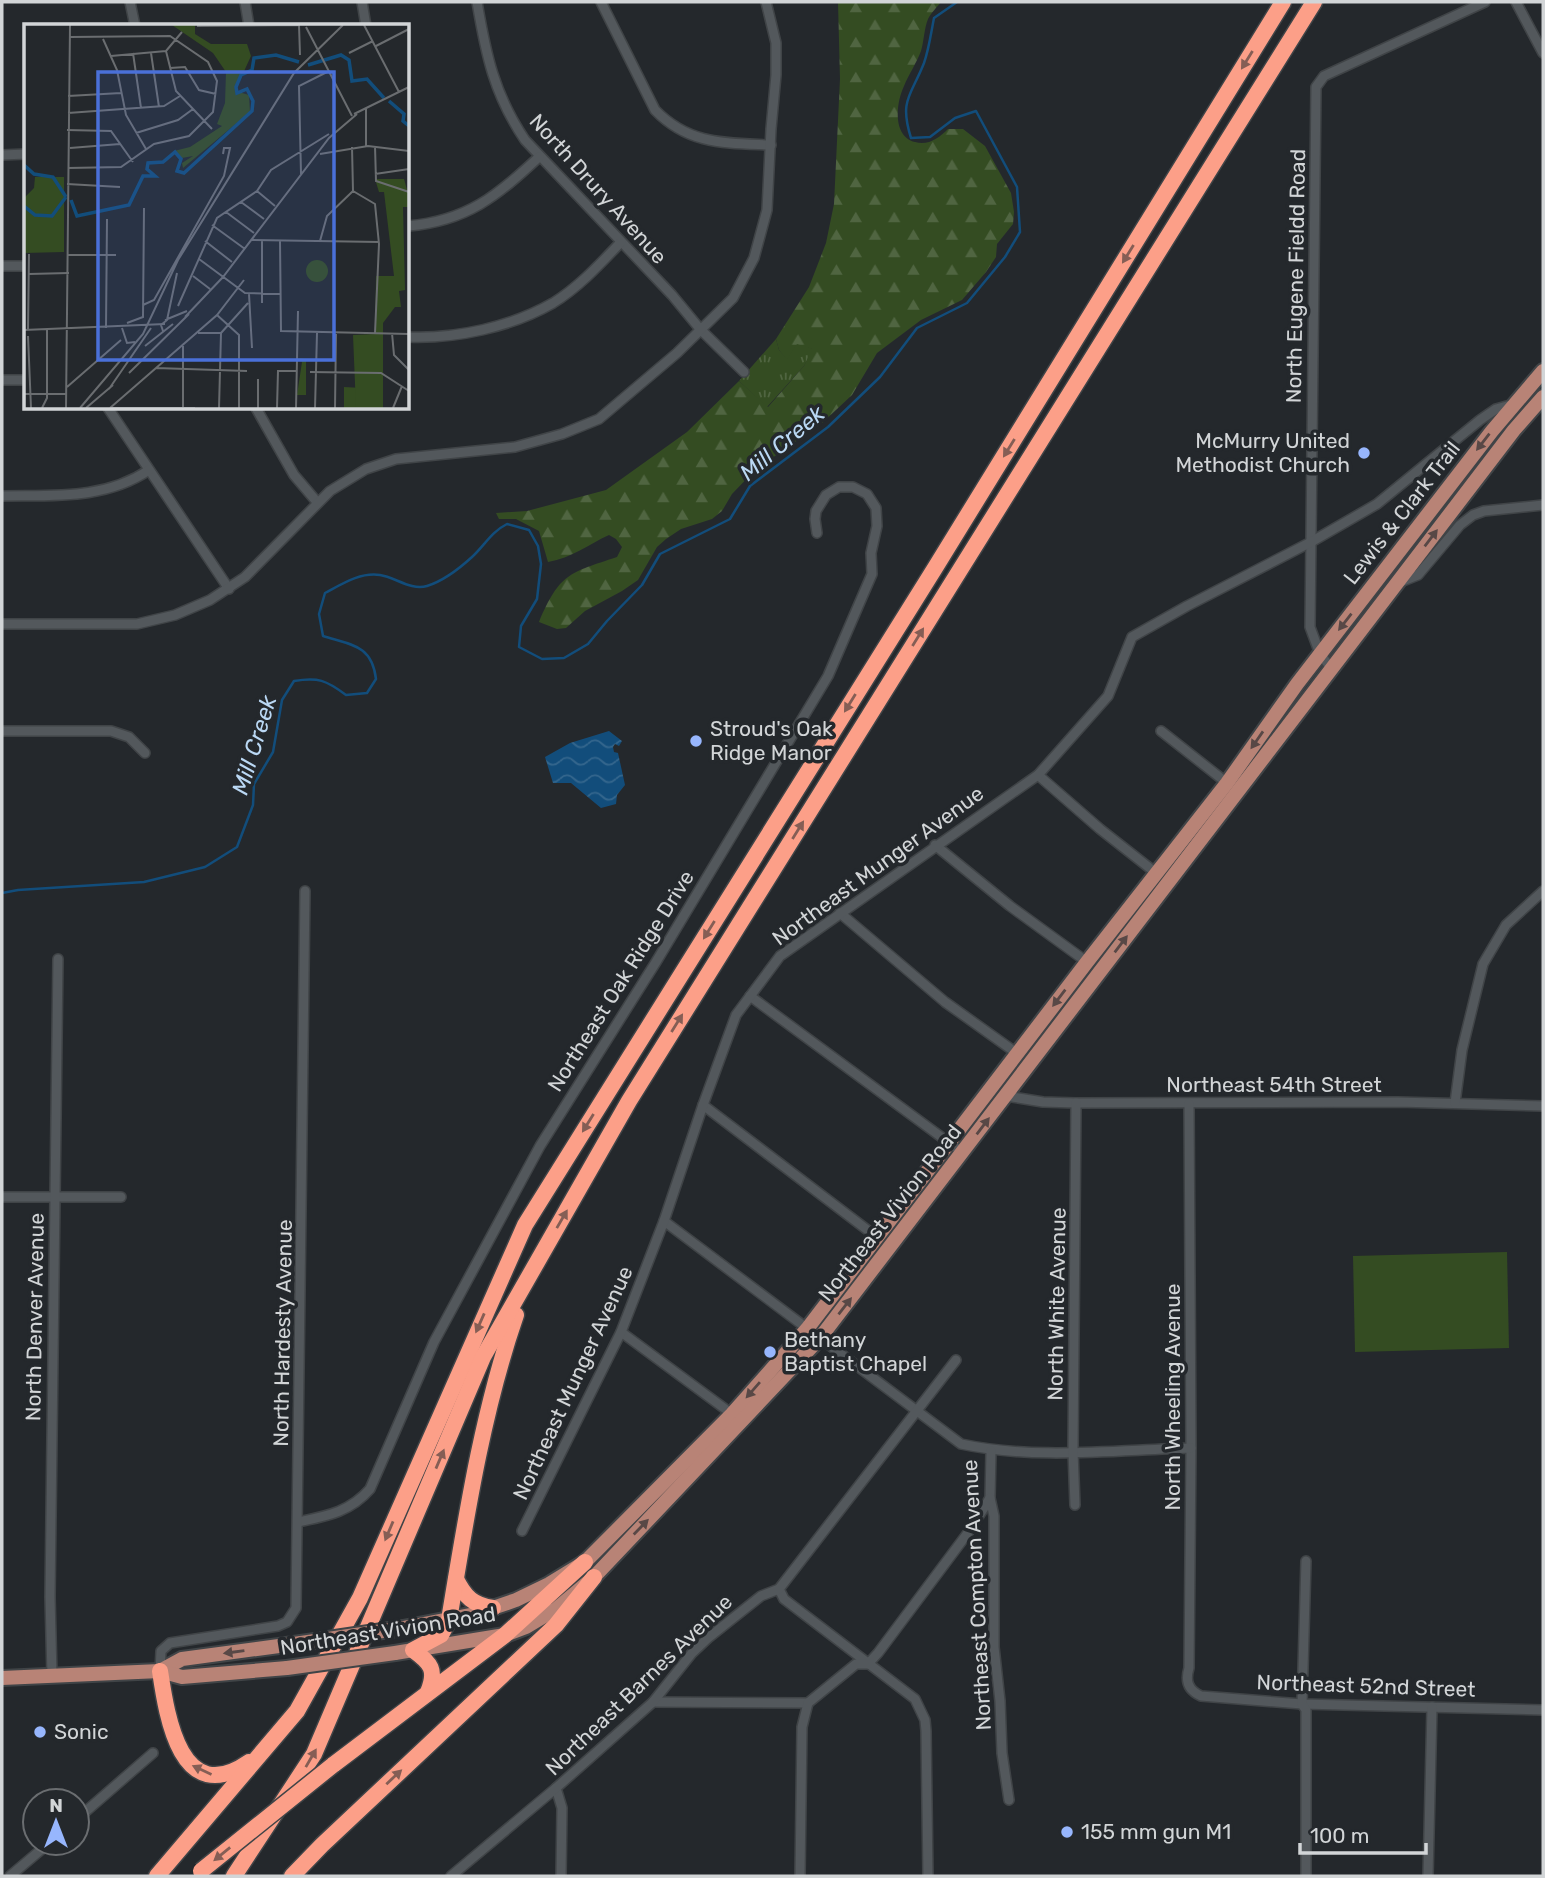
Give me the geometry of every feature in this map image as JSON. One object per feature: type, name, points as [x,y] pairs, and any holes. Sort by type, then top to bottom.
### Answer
[{"type":"highway","points":[[157,1876],[297,1711],[360,1598],[525,1224],[942,556],[1283,2]]},
{"type":"highway","points":[[234,1876],[314,1754],[483,1357],[629,1101],[1314,2]]},
{"type":"highway","points":[[428,1692],[433,1673],[427,1661],[413,1650],[440,1635],[449,1620],[466,1516],[501,1356],[528,1278]]},
{"type":"highway","points":[[198,1873],[333,1765],[505,1635],[585,1562]]},
{"type":"highway","points":[[292,1876],[322,1844],[556,1625],[594,1577]]},
{"type":"highway","points":[[456,1579],[465,1596],[477,1605],[493,1608]]},
{"type":"highway","points":[[160,1671],[173,1733],[180,1750],[194,1768],[208,1774],[223,1775],[237,1770],[262,1753]]},
{"type":"main road","name":"Lewis & Clark Trail","points":[[1297,684],[1514,404],[1543,371]]},
{"type":"main road","name":"Lewis & Clark Trail","points":[[1316,690],[1514,430],[1543,397]]},
{"type":"main road","name":"Northeast Vivion Road","points":[[160,1671],[182,1659],[449,1620],[516,1600],[585,1562],[732,1414],[807,1329],[1087,961],[1227,783],[1297,684]]},
{"type":"main road","name":"Northeast Vivion Road","points":[[2,1678],[160,1671],[182,1677],[287,1668],[505,1635],[526,1627],[556,1609],[594,1577],[820,1338],[1316,690]]},
{"type":"street","points":[[130,2],[135,24]]},
{"type":"street","points":[[245,2],[249,24]]},
{"type":"street","points":[[362,2],[366,24]]},
{"type":"street","name":"North Drury Avenue","points":[[477,2],[495,86],[512,120],[539,157],[700,329],[744,372]]},
{"type":"street","points":[[601,2],[655,110],[663,118],[684,133],[699,138],[722,143],[771,145]]},
{"type":"street","points":[[2,624],[137,624],[189,610],[229,589],[252,572],[317,502],[347,478],[386,461],[515,447],[562,434],[599,419],[677,353],[733,298],[754,258],[767,210],[777,59],[773,26],[766,2]]},
{"type":"street","name":"North Eugene Fieldd Road","points":[[1332,669],[1320,654],[1310,627],[1316,88],[1324,76],[1486,2]]},
{"type":"street","points":[[1516,2],[1543,53]]},
{"type":"street","points":[[2,155],[24,154]]},
{"type":"street","points":[[410,226],[449,219],[476,208],[503,191],[539,157]]},
{"type":"street","points":[[410,337],[471,333],[525,316],[553,303],[579,283],[621,242]]},
{"type":"street","points":[[2,266],[24,266]]},
{"type":"street","points":[[2,380],[24,380]]},
{"type":"street","name":"Northeast Munger Avenue","points":[[522,1531],[621,1332],[664,1222],[736,1015],[780,956],[1038,775],[1108,696],[1132,637],[1311,542],[1377,503],[1496,409],[1514,404]]},
{"type":"street","points":[[109,410],[229,589]]},
{"type":"street","points":[[257,410],[294,475],[317,502]]},
{"type":"street","points":[[2,496],[90,494],[117,487],[149,470]]},
{"type":"street","name":"Northeast Oak Ridge Drive","points":[[298,1522],[343,1511],[370,1489],[434,1342],[540,1146],[662,953],[828,676],[872,574],[871,553],[877,526],[876,508],[867,494],[853,487],[839,487],[826,495],[816,511],[814,519],[817,533]]},
{"type":"street","points":[[1397,584],[1418,575],[1464,522],[1478,513],[1543,505]]},
{"type":"street","points":[[2,731],[111,732],[135,741],[145,753]]},
{"type":"street","points":[[1161,731],[1227,783]]},
{"type":"street","points":[[1038,775],[1156,873]]},
{"type":"street","points":[[935,845],[1010,906],[1087,961]]},
{"type":"street","name":"North Hardesty Avenue","points":[[160,1671],[162,1651],[170,1643],[278,1626],[292,1617],[297,1603],[305,891]]},
{"type":"street","points":[[1455,1103],[1464,1041],[1480,985],[1483,964],[1506,925],[1543,891]]},
{"type":"street","points":[[840,914],[945,1002],[1018,1054]]},
{"type":"street","name":"North Denver Avenue","points":[[52,1676],[50,1597],[58,959]]},
{"type":"street","points":[[750,996],[963,1153]]},
{"type":"street","name":"Northeast 54th Street","points":[[1006,1096],[1043,1102],[1076,1103],[1455,1103],[1543,1106]]},
{"type":"street","name":"North White Avenue","points":[[1075,1505],[1073,1451],[1076,1103]]},
{"type":"street","name":"North Wheeling Avenue","points":[[1189,1104],[1191,1448],[1189,1668],[1186,1681],[1190,1688]]},
{"type":"street","points":[[703,1105],[878,1238]]},
{"type":"street","points":[[2,1197],[121,1197]]},
{"type":"street","name":"Northeast Compton Avenue","points":[[664,1222],[961,1444],[991,1451],[990,1498],[994,1516],[993,1647],[1009,1800]]},
{"type":"street","points":[[621,1332],[732,1414]]},
{"type":"street","name":"Northeast Barnes Avenue","points":[[451,1876],[653,1702],[691,1653],[708,1638],[752,1602],[779,1589],[956,1360]]},
{"type":"street","points":[[991,1451],[1191,1448]]},
{"type":"street","points":[[800,1876],[802,1727],[808,1703],[856,1664],[868,1664],[878,1653],[970,1530],[990,1498]]},
{"type":"street","points":[[1306,1561],[1302,1704],[1306,1710],[1306,1876]]},
{"type":"street","points":[[779,1589],[784,1599],[915,1699],[921,1709],[926,1731],[928,1876]]},
{"type":"street","name":"Northeast 52nd Street","points":[[1190,1688],[1201,1696],[1302,1704],[1543,1710]]},
{"type":"street","points":[[653,1702],[808,1703]]},
{"type":"street","points":[[1428,1876],[1432,1707]]},
{"type":"street","points":[[91,1807],[153,1754]]},
{"type":"street","points":[[556,1788],[562,1808],[561,1876]]},
{"type":"street","points":[[10,1876],[32,1857]]},
{"type":"green space","points":[[838,2],[941,2],[928,19],[921,51],[901,93],[899,126],[908,139],[915,142],[933,140],[948,129],[963,129],[985,146],[1011,193],[1013,224],[997,244],[996,257],[986,272],[962,300],[921,320],[877,353],[852,395],[821,424],[755,470],[732,494],[722,511],[712,519],[681,529],[666,539],[657,547],[638,580],[585,611],[566,628],[557,629],[539,622],[560,584],[577,572],[617,557],[622,547],[609,535],[572,554],[548,562],[539,531],[516,519],[499,519],[496,513],[527,511],[606,490],[687,432],[739,381],[768,407],[804,366],[812,349],[797,344],[787,360],[779,350],[776,339],[809,287],[826,243],[834,204],[840,79]]},
{"type":"green space","points":[[776,339],[779,350],[787,359],[797,343],[813,349],[804,366],[767,407],[739,381]]},
{"type":"green space","points":[[1507,1252],[1509,1348],[1355,1352],[1353,1256]]},
{"type":"water","points":[[609,731],[622,741],[619,746],[615,744],[613,747],[614,752],[618,753],[625,785],[617,795],[616,804],[601,808],[571,783],[553,783],[545,757],[570,743]]},
{"type":"waterway","name":"Mill Creek","points":[[2,893],[144,882],[205,867],[237,847],[253,805],[254,784],[273,752],[282,700],[294,681],[322,681],[346,695],[367,693],[376,679],[370,659],[359,648],[323,636],[319,614],[325,593],[351,580],[365,575],[380,575],[415,587],[433,584],[462,565],[507,524],[529,530],[538,546],[541,564],[537,599],[521,626],[519,647],[542,659],[564,658],[588,644],[642,585],[660,554],[730,519],[750,486],[828,427],[880,377],[917,328],[967,303],[1005,257],[1020,232],[1017,187],[976,111],[955,118],[930,137],[911,138],[906,106],[926,58],[934,18],[957,2]]},
{"type":"place","name":"McMurry United Methodist Church","points":[[1364,453]]},
{"type":"place","name":"Stroud's Oak Ridge Manor","points":[[696,741]]},
{"type":"place","name":"Bethany Baptist Chapel","points":[[770,1352]]},
{"type":"place","name":"Sonic","points":[[40,1732]]},
{"type":"place","name":"155 mm gun M1","points":[[1067,1832]]}]
